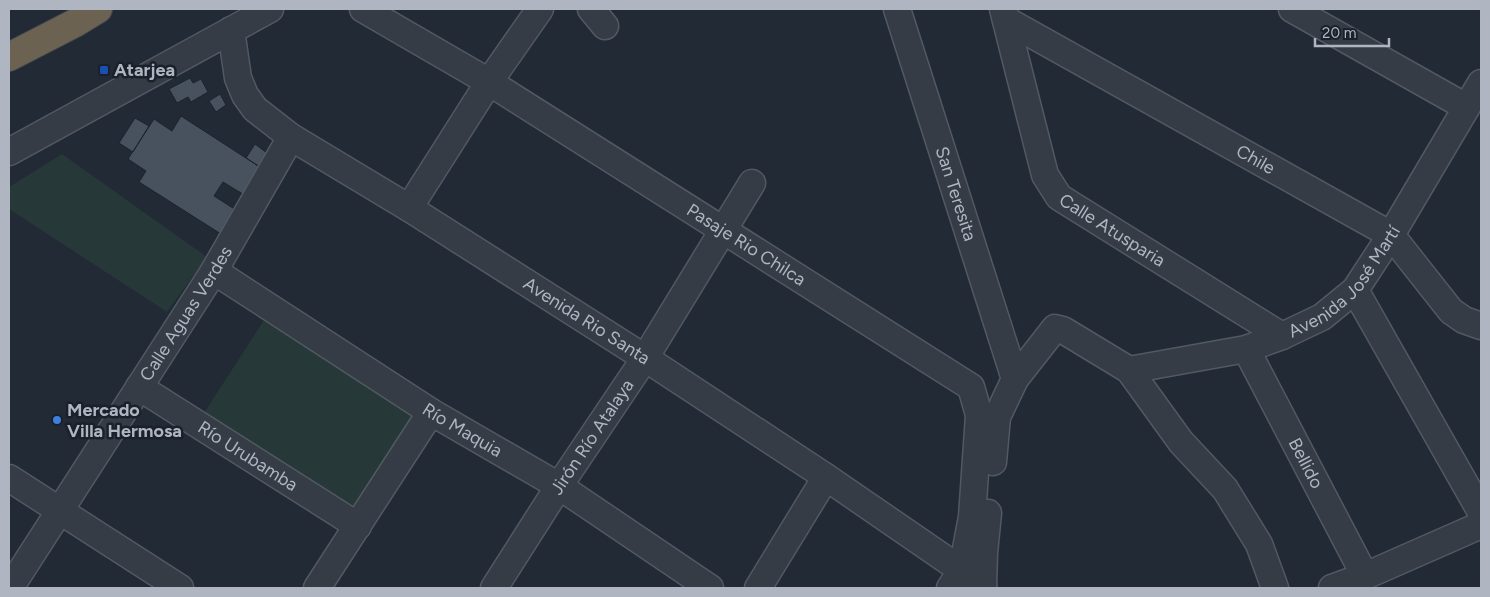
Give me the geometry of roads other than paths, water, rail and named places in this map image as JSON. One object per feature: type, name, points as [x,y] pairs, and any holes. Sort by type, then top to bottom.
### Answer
[{"type":"highway","points":[[9,57],[98,9]]},
{"type":"street","points":[[9,152],[270,9]]},
{"type":"street","name":"Pasaje Rio Chilca","points":[[363,9],[489,82],[971,387],[979,415],[972,516],[956,579]]},
{"type":"street","points":[[409,208],[489,82],[540,9]]},
{"type":"street","name":"San Teresita","points":[[897,9],[1015,379]]},
{"type":"street","points":[[1292,9],[1466,107]]},
{"type":"street","name":"Chile","points":[[1005,14],[1391,235],[1450,310],[1464,320],[1481,326]]},
{"type":"street","name":"Calle Atusparia","points":[[1005,14],[1045,175],[1059,197],[1282,336]]},
{"type":"street","name":"Avenida Rio Santa","points":[[231,30],[238,78],[245,95],[255,109],[291,137],[409,208],[645,358],[826,477],[956,579],[983,587]]},
{"type":"street","name":"Avenida José Martí","points":[[1129,370],[1246,350],[1322,318],[1355,290],[1391,235],[1481,83]]},
{"type":"street","name":"Calle Aguas Verdes","points":[[10,588],[138,386],[214,271],[291,137]]},
{"type":"street","name":"Jirón Río Atalaya","points":[[494,588],[559,486],[645,358],[752,183]]},
{"type":"street","name":"Río Maquia","points":[[214,271],[432,412],[559,486],[710,588]]},
{"type":"street","points":[[1355,290],[1481,512]]},
{"type":"street","points":[[983,587],[984,553],[997,417],[1015,379],[1055,328],[1063,330],[1129,370],[1181,442],[1225,489],[1259,544],[1275,588]]},
{"type":"street","name":"Bellido","points":[[1246,350],[1365,576]]},
{"type":"street","name":"Río Urubamba","points":[[138,386],[358,526]]},
{"type":"street","points":[[318,588],[432,412]]},
{"type":"street","points":[[758,588],[826,477]]},
{"type":"street","points":[[9,478],[180,588]]},
{"type":"street","points":[[1332,588],[1365,576],[1481,525]]},
{"type":"place","name":"Atarjea","points":[[104,70]]},
{"type":"place","name":"Mercado Villa Hermosa","points":[[57,420]]}]
